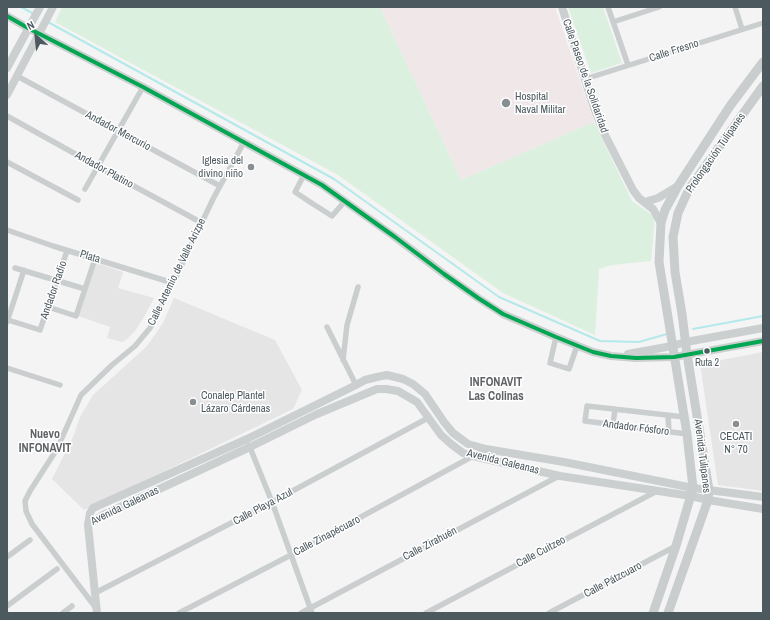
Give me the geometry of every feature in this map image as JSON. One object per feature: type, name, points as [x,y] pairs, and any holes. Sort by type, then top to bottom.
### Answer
[{"type":"main road","name":"Prolongación Tulipanes","points":[[672,346],[659,262],[660,223],[678,186],[730,106],[763,62]]},
{"type":"main road","name":"Prolongación Tulipanes","points":[[686,342],[675,272],[673,237],[678,213],[689,188],[763,86]]},
{"type":"main road","points":[[668,317],[682,314]]},
{"type":"main road","name":"Avenida Tulipanes","points":[[668,613],[708,500],[709,490],[686,342]]},
{"type":"main road","name":"Avenida Tulipanes","points":[[653,613],[676,546],[692,492],[687,434],[672,346]]},
{"type":"street","points":[[7,95],[53,7]]},
{"type":"street","name":"Calle Paseo de la Solidaridad","points":[[562,7],[594,108],[603,131],[633,190],[639,198],[653,209],[660,223]]},
{"type":"street","points":[[608,7],[628,65]]},
{"type":"street","points":[[613,22],[659,7]]},
{"type":"street","points":[[735,7],[742,30]]},
{"type":"street","points":[[7,68],[39,10]]},
{"type":"street","points":[[7,16],[41,30],[322,185],[478,298],[503,314],[556,337],[593,352],[611,356],[636,358],[674,357],[763,341]]},
{"type":"street","name":"Calle Fresno","points":[[585,79],[763,23]]},
{"type":"street","name":"Andador Mercurio","points":[[17,76],[220,186]]},
{"type":"street","points":[[85,189],[143,87]]},
{"type":"street","name":"Andador Platino","points":[[7,116],[202,223]]},
{"type":"street","name":"Calle Artemio de Valle Arizpe","points":[[97,611],[32,524],[26,511],[25,501],[57,449],[81,395],[112,365],[135,346],[150,328],[220,186],[244,142]]},
{"type":"street","points":[[7,162],[78,200]]},
{"type":"street","points":[[304,175],[295,192],[332,216],[345,201]]},
{"type":"street","name":"Prolongación Tulipanes","points":[[645,202],[658,198],[678,186]]},
{"type":"street","name":"Plata","points":[[7,230],[67,251],[173,283]]},
{"type":"street","name":"Andador Radio","points":[[7,321],[40,330],[67,251]]},
{"type":"street","points":[[48,307],[76,316],[95,259]]},
{"type":"street","points":[[15,268],[85,289]]},
{"type":"street","points":[[7,321],[24,270]]},
{"type":"street","points":[[343,360],[347,325],[358,287]]},
{"type":"street","points":[[327,327],[356,385]]},
{"type":"street","points":[[611,356],[672,346],[686,342],[763,328]]},
{"type":"street","points":[[556,337],[550,363],[569,369],[577,346]]},
{"type":"street","points":[[7,368],[60,385]]},
{"type":"street","name":"Avenida Galeanas","points":[[88,525],[104,515],[249,443],[313,406],[365,380],[387,375],[403,379],[413,384],[425,394],[453,433],[468,444],[486,449],[564,462],[692,492],[708,500],[763,509]]},
{"type":"street","name":"Avenida Galeanas","points":[[88,525],[90,513],[93,508],[98,505],[377,389],[398,391],[417,402],[441,435],[463,452],[473,456],[560,476],[657,491],[692,492],[709,490],[763,497]]},
{"type":"street","points":[[313,406],[317,414]]},
{"type":"street","name":"Andador Fósforo","points":[[684,417],[587,406],[584,421],[687,434]]},
{"type":"street","points":[[613,425],[615,409]]},
{"type":"street","points":[[668,415],[669,432]]},
{"type":"street","name":"Calle Playa Azul","points":[[95,593],[272,502],[428,418]]},
{"type":"street","points":[[249,443],[311,611]]},
{"type":"street","name":"Calle Zinapécuaro","points":[[179,613],[291,555],[486,449]]},
{"type":"street","name":"Calle Zirahuén","points":[[300,613],[311,611],[560,476]]},
{"type":"street","name":"Calle Cuitzeo","points":[[426,613],[657,491]]},
{"type":"street","points":[[88,525],[97,611]]},
{"type":"street","points":[[7,557],[30,540]]},
{"type":"street","name":"Calle Pátzcuaro","points":[[550,613],[676,546]]},
{"type":"street","points":[[7,606],[57,570]]},
{"type":"street","points":[[63,613],[72,606]]},
{"type":"shaded area","name":"Hospital Naval Militar","points":[[380,7],[555,7],[594,122],[461,180]]},
{"type":"shaded area","points":[[96,263],[123,272],[118,288],[154,298],[135,331],[122,342],[107,338],[110,327],[78,316]]},
{"type":"shaded area","name":"Conalep Plantel Lázaro Cárdenas","points":[[174,298],[275,340],[302,390],[293,409],[84,510],[52,479],[73,437],[80,417],[93,395],[147,346],[163,323]]},
{"type":"shaded area","name":"CECATI N° 70","points":[[763,352],[763,491],[718,485],[700,364]]},
{"type":"green space","points":[[62,7],[380,7],[461,180],[594,122],[632,201],[655,217],[651,261],[612,265],[599,269],[595,335],[503,293],[338,175],[55,22]]},
{"type":"green space","points":[[568,7],[603,7],[622,63],[591,73]]},
{"type":"waterway","points":[[21,7],[34,14]]},
{"type":"waterway","points":[[48,22],[334,179],[499,297],[600,341],[639,342],[667,334]]},
{"type":"waterway","points":[[693,329],[763,316]]},
{"type":"transit line","points":[[7,16],[143,87],[322,185],[478,298],[503,314],[556,337],[593,352],[611,356],[636,358],[674,357],[763,341]]},
{"type":"place","name":"Hospital Naval Militar","points":[[506,103]]},
{"type":"place","name":"Iglesia del divino niño","points":[[251,167]]},
{"type":"place","name":"Ruta 2","points":[[707,351]]},
{"type":"place","name":"Conalep Plantel Lázaro Cárdenas","points":[[193,402]]},
{"type":"place","name":"CECATI N° 70","points":[[736,424]]},
{"type":"district","name":"INFONAVIT Las Colinas","points":[[496,390]]},
{"type":"district","name":"Nuevo INFONAVIT","points":[[45,442]]}]
